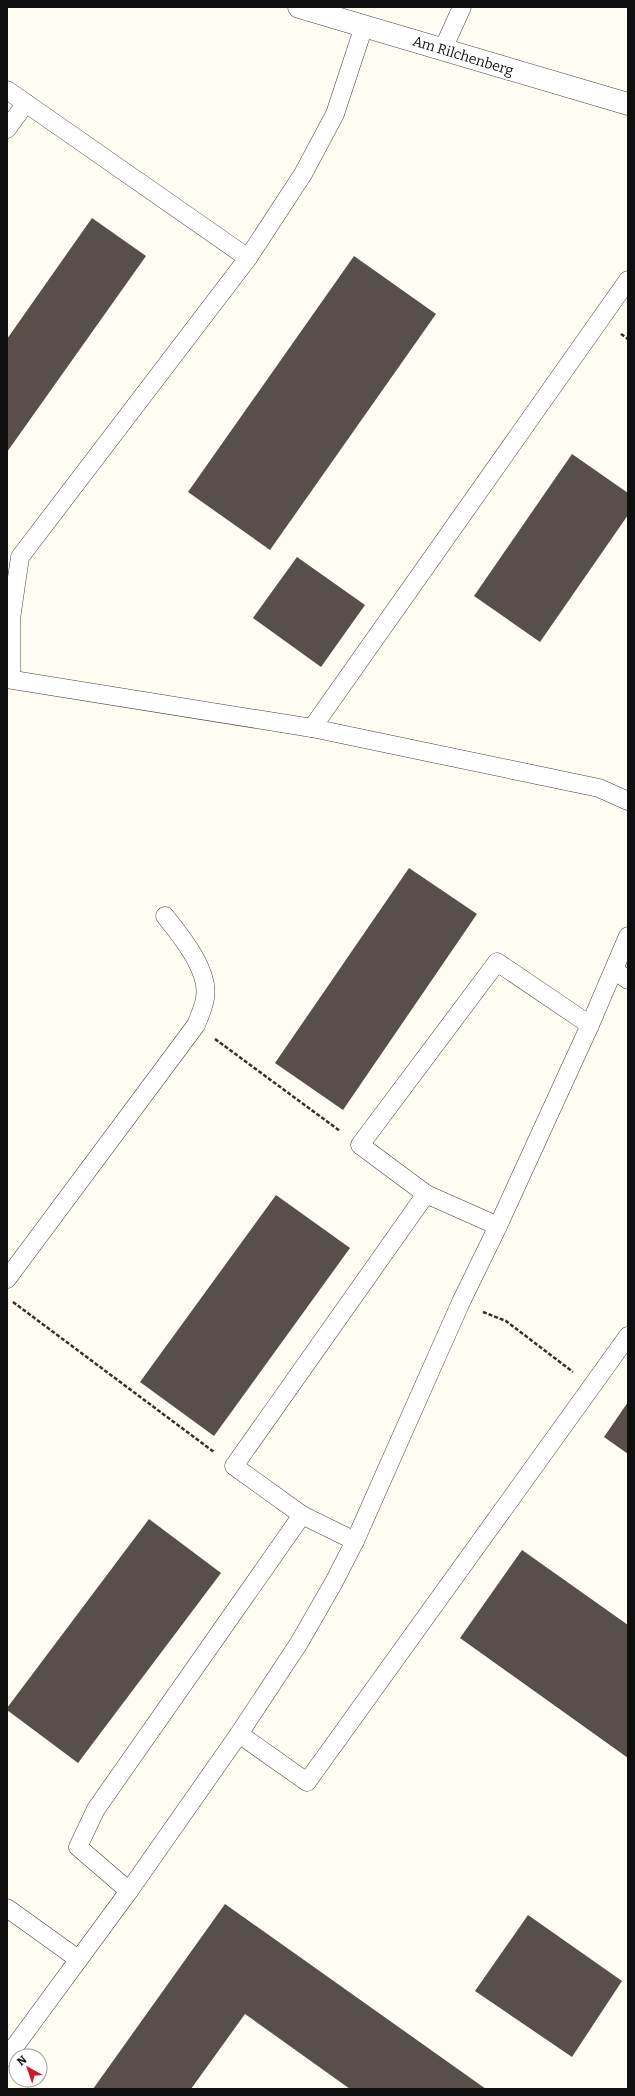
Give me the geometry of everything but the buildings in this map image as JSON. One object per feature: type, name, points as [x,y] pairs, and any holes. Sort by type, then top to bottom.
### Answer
[{"type":"street","name":"Am Rilchenberg","points":[[299,7],[628,104]]},
{"type":"lane","points":[[443,50],[462,7]]},
{"type":"lane","points":[[364,26],[335,114],[303,174],[248,258],[20,557],[11,619],[9,679],[312,728],[599,788],[628,801]]},
{"type":"lane","points":[[7,90],[248,258]]},
{"type":"lane","points":[[7,129],[26,103]]},
{"type":"lane","points":[[312,728],[628,280]]},
{"type":"lane","points":[[7,1279],[196,1025],[206,998],[202,970],[187,944],[165,916]]},
{"type":"lane","points":[[7,2057],[78,1959],[130,1892],[239,1734],[299,1643],[355,1541],[461,1302],[498,1226],[590,1025],[621,975],[628,936]]},
{"type":"lane","points":[[498,1226],[426,1194],[360,1145],[496,962],[590,1025]]},
{"type":"lane","points":[[355,1541],[302,1515],[234,1466],[426,1194]]},
{"type":"lane","points":[[239,1734],[307,1782],[628,1336]]},
{"type":"lane","points":[[130,1892],[78,1847],[96,1809],[302,1515]]},
{"type":"lane","points":[[7,1908],[78,1959]]},
{"type":"path","points":[[196,1025],[360,1145]]},
{"type":"path","points":[[7,1298],[234,1466]]},
{"type":"path","points":[[461,1302],[506,1321],[593,1386]]}]
